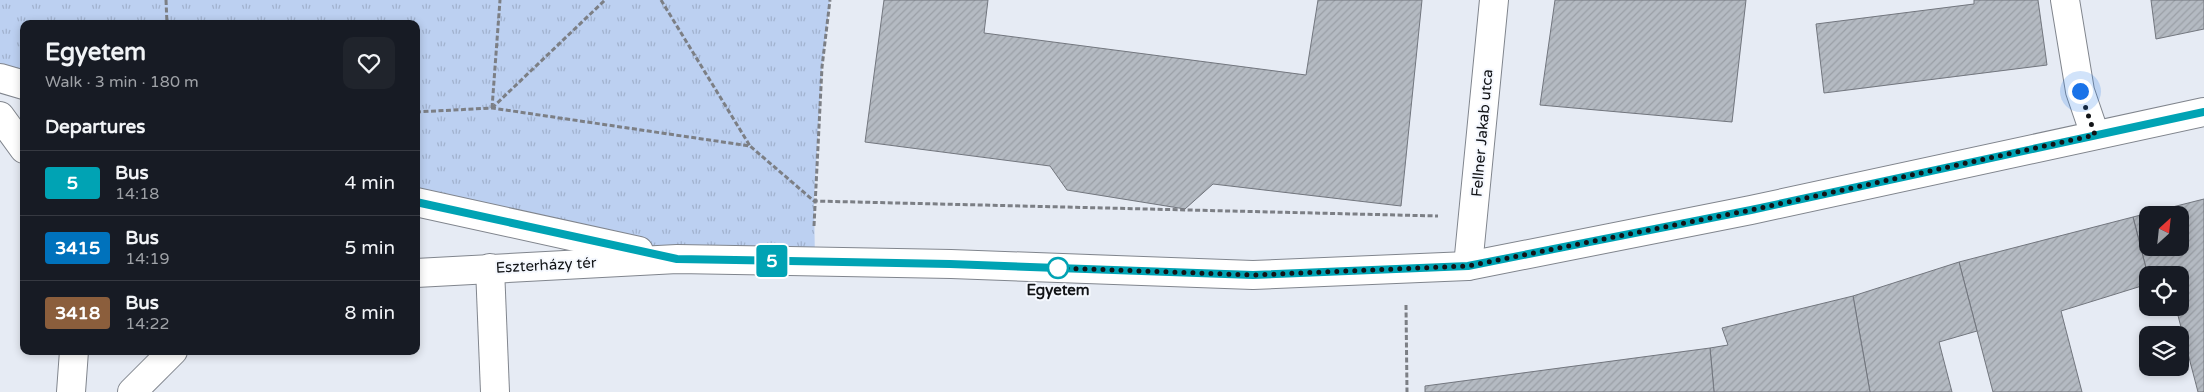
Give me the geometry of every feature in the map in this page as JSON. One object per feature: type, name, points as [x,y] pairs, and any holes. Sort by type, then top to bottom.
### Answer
[{"type":"street","name":"Fellner Jakab utca","points":[[1468,266],[1494,0]]},
{"type":"street","points":[[2064,0],[2080,91],[2095,135]]},
{"type":"street","points":[[0,78],[20,84]]},
{"type":"street","name":"Eszterházy tér","points":[[420,273],[677,259],[816,261],[1253,275],[1468,266],[1751,210],[2204,112]]},
{"type":"street","points":[[0,116],[20,144]]},
{"type":"street","name":"Eszterházy tér","points":[[420,203],[677,259]]},
{"type":"street","points":[[490,268],[495,392]]},
{"type":"street","points":[[71,392],[74,355]]},
{"type":"street","points":[[125,392],[147,355]]},
{"type":"street","points":[[132,392],[169,355]]},
{"type":"path","points":[[166,0],[167,20]]},
{"type":"path","points":[[492,108],[500,0]]},
{"type":"path","points":[[492,108],[605,0]]},
{"type":"path","points":[[661,0],[750,146],[814,200],[1436,217],[1475,201]]},
{"type":"path","points":[[815,216],[814,200],[822,67],[830,0]]},
{"type":"path","points":[[420,112],[492,108],[750,146]]},
{"type":"path","points":[[1406,268],[1407,392]]},
{"type":"green space","points":[[0,0],[830,0],[822,67],[814,201],[815,261],[677,259],[420,203],[420,20],[20,20],[20,84],[0,78]]},
{"type":"building","points":[[884,0],[988,0],[984,33],[1306,75],[1318,0],[1422,0],[1401,206],[1213,184],[1185,209],[1067,190],[1050,166],[865,142]]},
{"type":"building","points":[[1555,0],[1746,0],[1732,122],[1540,105]]},
{"type":"building","points":[[1974,0],[2038,0],[2047,65],[1824,93],[1816,24],[1974,4]]},
{"type":"building","points":[[2151,0],[2204,0],[2204,29],[2156,39]]},
{"type":"building","points":[[2204,199],[2204,392],[2198,392],[2189,358],[2189,326],[2181,326],[2178,316],[2189,316],[2189,266],[2145,266],[2143,256],[2189,256],[2189,206],[2176,206]]},
{"type":"building","points":[[2139,215],[2139,241],[2133,217]]},
{"type":"building","points":[[2133,217],[2139,241],[2139,256],[2143,256],[2145,266],[2139,266],[2139,287],[2061,311],[2082,392],[1993,392],[1959,262]]},
{"type":"building","points":[[1959,262],[1977,331],[1939,342],[1952,392],[1870,392],[1853,296]]},
{"type":"building","points":[[1853,296],[1870,392],[1714,392],[1710,348],[1728,345],[1722,328]]},
{"type":"building","points":[[1710,348],[1714,392],[1425,392],[1425,386]]},
{"type":"bus line","name":"5","points":[[420,203],[677,259],[950,264],[1253,275],[1468,266],[1751,210],[2204,112]]},
{"type":"place","name":"Egyetem","points":[[1058,268]]},
{"type":"route","points":[[1058,268],[1253,275],[1468,266],[1751,210],[2095,135],[2080,91]]}]
